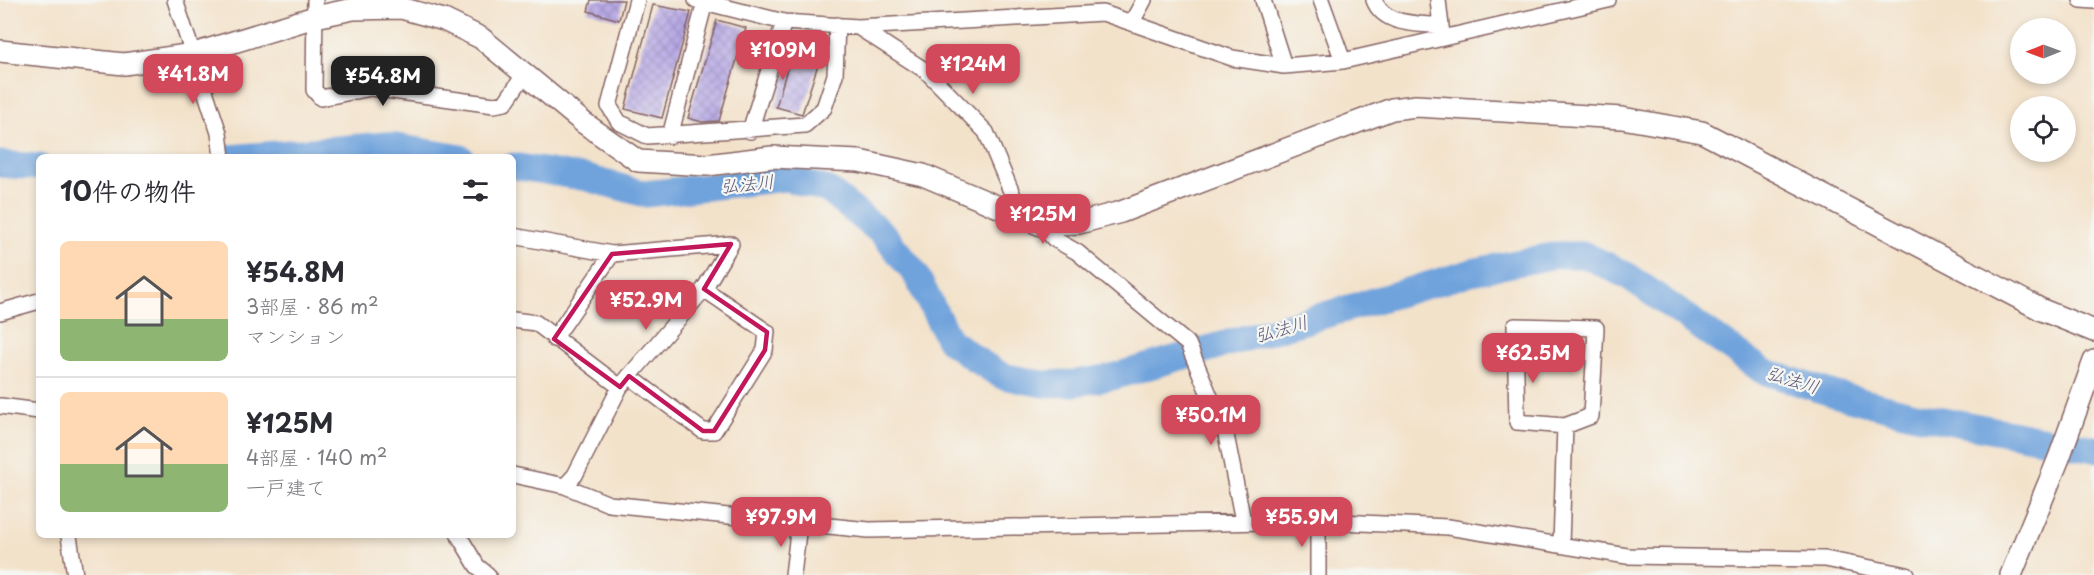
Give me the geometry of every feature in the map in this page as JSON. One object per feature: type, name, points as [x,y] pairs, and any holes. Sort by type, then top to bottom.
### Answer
[{"type":"street","points":[[175,0],[194,54],[222,153]]},
{"type":"street","points":[[637,0],[609,106],[619,122],[647,136],[750,131],[805,125],[824,108],[835,75],[837,26]]},
{"type":"street","points":[[1132,21],[1144,0]]},
{"type":"street","points":[[1263,0],[1284,66]]},
{"type":"street","points":[[1321,0],[1343,61]]},
{"type":"street","points":[[1374,0],[1376,7],[1393,21],[1442,32]]},
{"type":"street","points":[[1438,0],[1442,32]]},
{"type":"street","points":[[670,136],[700,1],[784,22],[858,27],[1103,13],[1132,21],[1232,58],[1284,66],[1343,61],[1442,32],[1608,0]]},
{"type":"street","points":[[2081,0],[2094,1]]},
{"type":"street","points":[[0,51],[124,64],[194,54],[315,8],[353,9],[395,4],[444,20],[481,38],[584,123],[638,161],[707,165],[772,157],[859,161],[923,175],[1031,221],[1054,239],[1077,252],[1188,344],[1226,435],[1244,521]]},
{"type":"street","points":[[315,8],[314,90],[321,98],[371,88],[494,105],[505,103],[524,75]]},
{"type":"street","points":[[750,131],[784,22]]},
{"type":"street","points":[[858,27],[926,71],[986,132],[1031,221]]},
{"type":"street","points":[[1031,221],[1079,223],[1121,212],[1392,109],[1416,106],[1622,118],[1702,132],[2042,310],[2094,331]]},
{"type":"street","points":[[516,237],[612,254],[731,244],[704,289],[624,381],[575,475],[564,486]]},
{"type":"street","points":[[554,339],[612,254]]},
{"type":"street","points":[[516,320],[536,323],[554,339],[703,431],[714,431],[765,350],[767,332],[704,289]]},
{"type":"street","points":[[0,312],[36,301]]},
{"type":"street","points":[[1515,326],[1596,328],[1591,416],[1565,426],[1517,422],[1515,326]]},
{"type":"street","points":[[2011,575],[2059,458],[2094,361]]},
{"type":"street","points":[[0,406],[36,411]]},
{"type":"street","points":[[1561,545],[1565,426]]},
{"type":"street","points":[[516,476],[564,486],[609,504],[798,525],[869,530],[1318,521],[1448,527],[1627,556],[1825,559],[1907,575]]},
{"type":"street","points":[[1318,521],[1318,575]]},
{"type":"street","points":[[793,575],[798,525]]},
{"type":"street","points":[[69,538],[75,575]]},
{"type":"street","points":[[460,538],[477,566],[488,575]]},
{"type":"highlighted area","points":[[731,244],[704,289],[767,332],[765,350],[714,431],[703,431],[629,376],[620,387],[554,339],[612,254]]},
{"type":"building","points":[[591,0],[624,0],[619,20],[588,11]]},
{"type":"building","points":[[653,5],[691,12],[662,118],[625,109]]},
{"type":"building","points":[[717,20],[746,28],[719,121],[702,122],[688,118]]},
{"type":"building","points":[[795,41],[823,49],[802,114],[776,107]]},
{"type":"waterway","name":"弘法川","points":[[277,154],[385,145],[438,154]]},
{"type":"waterway","name":"弘法川","points":[[0,164],[36,167]]},
{"type":"waterway","name":"弘法川","points":[[516,166],[587,178],[645,194],[786,178],[828,190],[883,234],[915,273],[949,340],[1002,376],[1043,384],[1075,383],[1112,377],[1476,271],[1557,255],[1585,255],[1628,276],[1763,371],[1837,395],[1911,414],[2094,449]]}]
